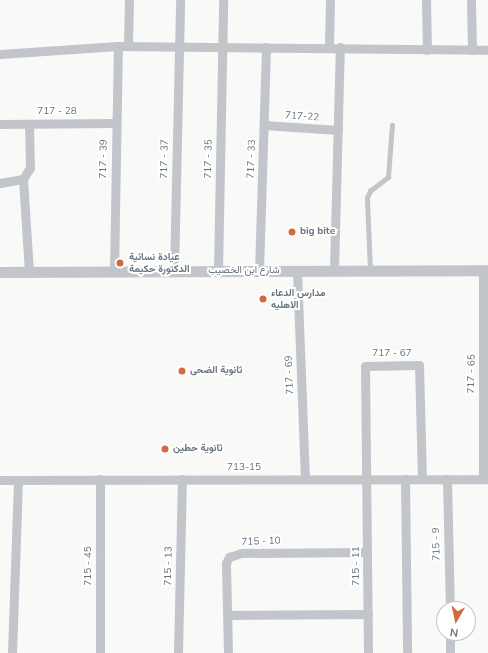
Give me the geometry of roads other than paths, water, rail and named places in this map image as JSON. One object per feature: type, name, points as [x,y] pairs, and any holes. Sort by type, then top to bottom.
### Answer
[{"type":"street","points":[[128,46],[129,0]]},
{"type":"street","name":"717 - 37","points":[[174,272],[180,0]]},
{"type":"street","name":"717 - 35","points":[[218,271],[223,0]]},
{"type":"street","points":[[329,47],[330,0]]},
{"type":"street","points":[[426,0],[427,50]]},
{"type":"street","points":[[471,0],[472,50]]},
{"type":"street","points":[[0,54],[118,46],[340,47],[427,50],[488,50]]},
{"type":"street","name":"717 - 39","points":[[114,272],[115,123],[118,46]]},
{"type":"street","name":"717 - 33","points":[[259,271],[266,47]]},
{"type":"street","points":[[334,271],[340,47]]},
{"type":"street","name":"717 - 28","points":[[0,124],[115,123]]},
{"type":"street","points":[[29,124],[30,168],[24,179],[29,272]]},
{"type":"street","name":"717-22","points":[[264,125],[338,130]]},
{"type":"street","points":[[0,183],[24,179]]},
{"type":"street","name":"شارع ابن الخصيب","points":[[0,272],[486,270]]},
{"type":"street","name":"717 - 65","points":[[486,270],[486,479]]},
{"type":"street","name":"717 - 69","points":[[297,271],[305,479]]},
{"type":"street","name":"717 - 67","points":[[367,479],[365,366],[412,365],[419,365],[422,479]]},
{"type":"street","name":"715 - 45","points":[[100,479],[100,653]]},
{"type":"street","name":"715 - 13","points":[[178,653],[182,479]]},
{"type":"street","name":"715 - 11","points":[[367,479],[368,653]]},
{"type":"street","points":[[405,479],[407,653]]},
{"type":"street","name":"715 - 9","points":[[447,479],[450,601]]},
{"type":"street","name":"713-15","points":[[0,480],[486,479]]},
{"type":"street","points":[[12,653],[18,480]]},
{"type":"street","name":"715 - 10","points":[[228,653],[226,563],[229,557],[241,553],[368,552]]},
{"type":"street","points":[[228,615],[368,614]]},
{"type":"street","points":[[450,641],[450,653]]},
{"type":"lane","points":[[370,271],[367,198],[370,191],[388,177],[392,125]]},
{"type":"place","name":"big bite","points":[[292,232]]},
{"type":"place","name":"عيادة نسائية الدكتورة حكيمة","points":[[120,263]]},
{"type":"place","name":"مدارس الدعاء الاهليه","points":[[263,299]]},
{"type":"place","name":"ثانوية الضحى","points":[[182,371]]},
{"type":"place","name":"ثانوية حطين","points":[[165,449]]}]
